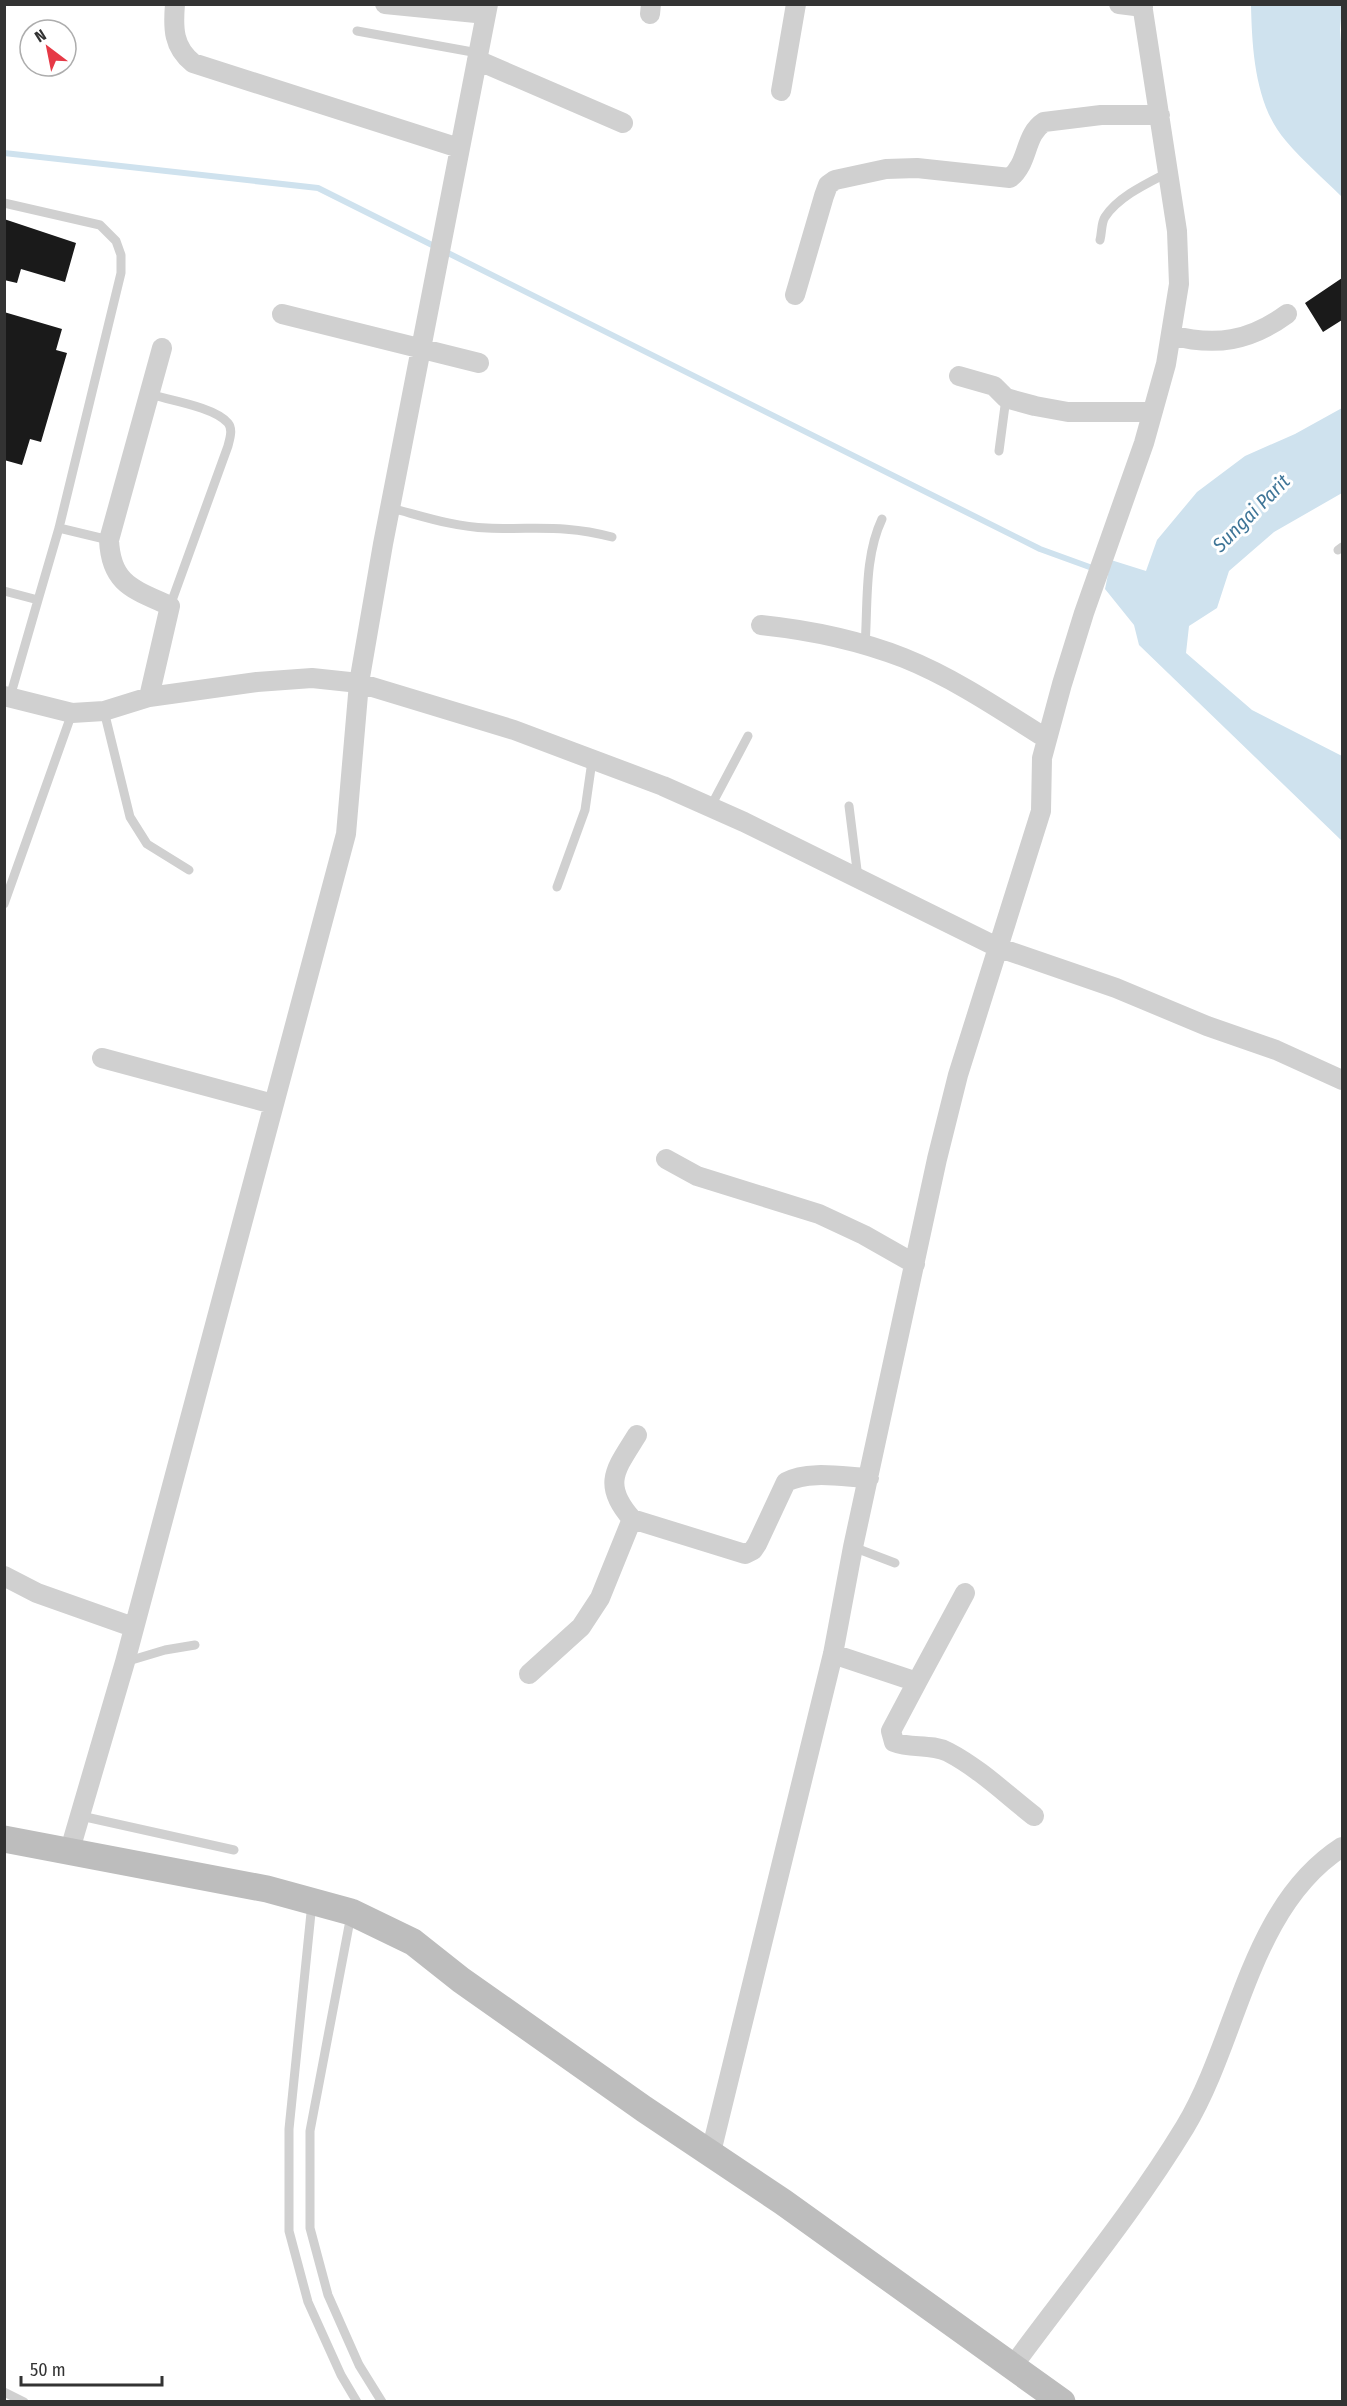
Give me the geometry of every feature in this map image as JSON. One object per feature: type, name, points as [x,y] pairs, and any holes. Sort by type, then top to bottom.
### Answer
[{"type":"street","points":[[176,4],[173,27],[177,43],[183,55],[193,63],[459,148]]},
{"type":"street","points":[[69,1853],[125,1662],[346,834],[359,683],[431,291],[487,9],[386,4]]},
{"type":"street","points":[[780,91],[795,4]]},
{"type":"street","points":[[711,2152],[833,1654],[915,1264],[958,1075],[1041,811],[1042,758],[1084,612],[1144,443],[1166,364],[1179,284],[1177,231],[1143,6],[1119,4]]},
{"type":"street","points":[[478,56],[623,123]]},
{"type":"street","points":[[795,295],[824,196],[828,185],[835,180],[886,169],[917,168],[1010,178],[1023,164],[1037,127],[1044,122],[1101,115],[1160,115]]},
{"type":"street","points":[[282,314],[479,363]]},
{"type":"street","points":[[1171,335],[1195,341],[1220,342],[1244,338],[1267,328],[1287,314]]},
{"type":"street","points":[[149,697],[170,606],[120,578],[110,563],[109,540],[162,348]]},
{"type":"street","points":[[959,376],[994,386],[1006,398],[1068,412],[1151,412]]},
{"type":"street","points":[[761,625],[821,634],[904,658],[976,694],[1047,739]]},
{"type":"street","points":[[7,696],[72,713],[104,711],[149,697],[256,682],[312,678],[359,683],[514,730],[711,806],[997,947],[1116,988],[1207,1026],[1276,1050],[1342,1080]]},
{"type":"street","points":[[102,1058],[273,1104]]},
{"type":"street","points":[[666,1159],[697,1176],[819,1214],[915,1264]]},
{"type":"street","points":[[638,1435],[617,1467],[613,1488],[619,1504],[632,1519],[745,1554],[753,1550],[757,1544],[786,1482],[795,1477],[869,1478]]},
{"type":"street","points":[[528,1674],[581,1627],[600,1598],[632,1519]]},
{"type":"street","points":[[4,1576],[37,1593],[133,1627]]},
{"type":"street","points":[[965,1593],[891,1731],[894,1742],[902,1745],[923,1745],[947,1751],[1034,1816]]},
{"type":"street","points":[[833,1654],[917,1682]]},
{"type":"street","points":[[4,1839],[267,1889],[351,1912],[413,1942],[461,1980],[644,2109],[711,2152],[1062,2402]]},
{"type":"street","points":[[1012,2367],[1149,2183],[1185,2126],[1217,2066],[1251,1968],[1288,1900],[1308,1873],[1342,1846]]},
{"type":"lane","points":[[357,31],[478,56]]},
{"type":"lane","points":[[1100,240],[1104,218],[1112,209],[1141,187],[1169,172]]},
{"type":"lane","points":[[4,203],[100,225],[116,241],[121,255],[122,273],[59,528],[7,696]]},
{"type":"lane","points":[[149,394],[215,413],[229,423],[231,430],[228,446],[170,606]]},
{"type":"lane","points":[[999,451],[1006,398]]},
{"type":"lane","points":[[391,508],[455,524],[487,528],[545,526],[580,529],[612,537]]},
{"type":"lane","points":[[865,646],[871,557],[875,534],[882,519]]},
{"type":"lane","points":[[59,528],[109,540]]},
{"type":"lane","points":[[4,591],[38,600]]},
{"type":"lane","points":[[104,711],[130,817],[147,844],[189,870]]},
{"type":"lane","points":[[4,904],[72,713]]},
{"type":"lane","points":[[711,806],[748,736]]},
{"type":"lane","points":[[557,887],[585,810],[592,761]]},
{"type":"lane","points":[[849,806],[858,878]]},
{"type":"lane","points":[[854,1547],[896,1563]]},
{"type":"lane","points":[[125,1662],[165,1650],[195,1646]]},
{"type":"lane","points":[[81,1816],[234,1850]]},
{"type":"lane","points":[[312,1903],[288,2129],[289,2231],[308,2302],[341,2375],[357,2402]]},
{"type":"lane","points":[[351,1912],[310,2131],[310,2228],[328,2295],[359,2365],[382,2402]]},
{"type":"lane","points":[[4,2392],[24,2402]]},
{"type":"water","points":[[1251,5],[1342,5],[1340,30],[1342,197],[1286,141],[1268,111],[1254,58]]},
{"type":"water","name":"Sungai Parit","points":[[1342,408],[1342,493],[1274,532],[1229,571],[1217,608],[1189,626],[1186,653],[1252,710],[1342,756],[1342,841],[1139,645],[1134,625],[1105,589],[1111,560],[1146,571],[1157,540],[1197,492],[1245,456],[1295,434]]},
{"type":"building","points":[[4,219],[76,243],[65,282],[21,269],[17,283],[4,280]]},
{"type":"building","points":[[1342,278],[1342,320],[1323,332],[1305,303]]},
{"type":"building","points":[[4,312],[62,329],[56,350],[67,353],[41,442],[30,439],[22,465],[4,460]]},
{"type":"waterway","points":[[4,153],[318,188],[1040,549],[1095,569]]}]
